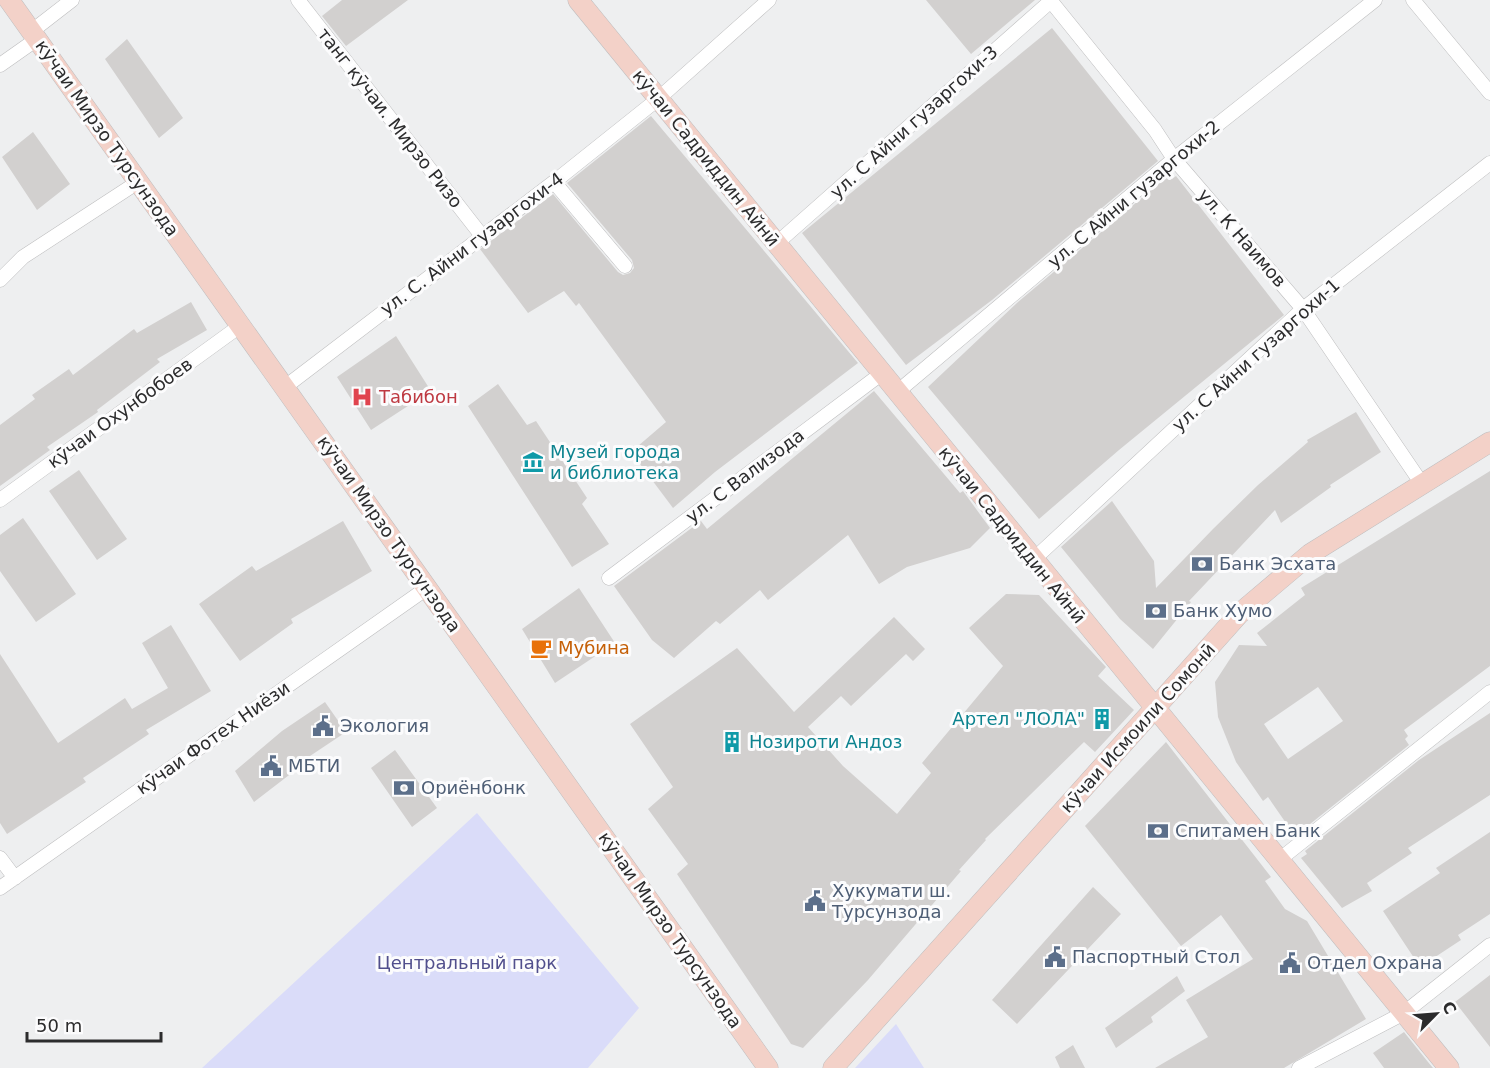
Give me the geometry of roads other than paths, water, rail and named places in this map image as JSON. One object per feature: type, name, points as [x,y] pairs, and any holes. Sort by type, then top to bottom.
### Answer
[{"type":"street","name":"кӯчаи Мирзо Турсунзода","points":[[9,0],[768,1068]]},
{"type":"street","points":[[0,65],[72,0]]},
{"type":"street","name":"танг кӯчаи. Мирзо Ризо","points":[[298,0],[482,236]]},
{"type":"street","name":"кӯчаи Садриддин Айнӣ","points":[[578,0],[896,393],[1449,1068]]},
{"type":"street","name":"ул. С. Айни гузаргохи-4","points":[[285,387],[554,182],[658,99],[769,0]]},
{"type":"street","name":"ул. К Наимов","points":[[1051,0],[1155,130],[1174,159],[1303,309],[1422,484]]},
{"type":"street","name":"ул. С Айни гузаргохи-3","points":[[776,244],[1051,0]]},
{"type":"street","name":"ул. С Айни гузаргохи-2","points":[[896,393],[1174,159],[1376,0]]},
{"type":"street","points":[[1413,0],[1490,93]]},
{"type":"street","name":"ул. С Айни гузаргохи-1","points":[[1033,560],[1303,309],[1490,163]]},
{"type":"street","points":[[0,279],[23,257],[138,182]]},
{"type":"street","points":[[554,182],[625,266]]},
{"type":"street","name":"кӯчаи Охунбобоев","points":[[0,500],[240,326]]},
{"type":"street","name":"ул. С Вализода","points":[[609,578],[882,374]]},
{"type":"street","name":"кӯчаи Исмоили Сомонӣ","points":[[834,1068],[1239,614],[1310,554],[1490,442]]},
{"type":"street","name":"кӯчаи Фотех Ниёзи","points":[[0,888],[427,588]]},
{"type":"street","points":[[1279,860],[1490,692]]},
{"type":"street","points":[[0,858],[15,878]]},
{"type":"street","points":[[1299,1068],[1404,1013],[1490,945]]},
{"type":"place","name":"Табибон","points":[[362,397]]},
{"type":"place","name":"Музей города и библиотека","points":[[533,462]]},
{"type":"place","name":"Банк Эсхата","points":[[1202,564]]},
{"type":"place","name":"Банк Хумо","points":[[1156,611]]},
{"type":"place","name":"Мубина","points":[[541,648]]},
{"type":"place","name":"Артел \"ЛОЛА\"","points":[[1102,719]]},
{"type":"place","name":"Экология","points":[[323,726]]},
{"type":"place","name":"Нозироти Андоз","points":[[732,742]]},
{"type":"place","name":"МБТИ","points":[[271,766]]},
{"type":"place","name":"Ориёнбонк","points":[[404,788]]},
{"type":"place","name":"Спитамен Банк","points":[[1158,831]]},
{"type":"place","name":"Хукумати ш. Турсунзода","points":[[815,901]]},
{"type":"place","name":"Паспортный Стол","points":[[1055,957]]},
{"type":"place","name":"Отдел Охрана","points":[[1290,963]]},
{"type":"park label","name":"Центральный парк","points":[[467,963]]}]
